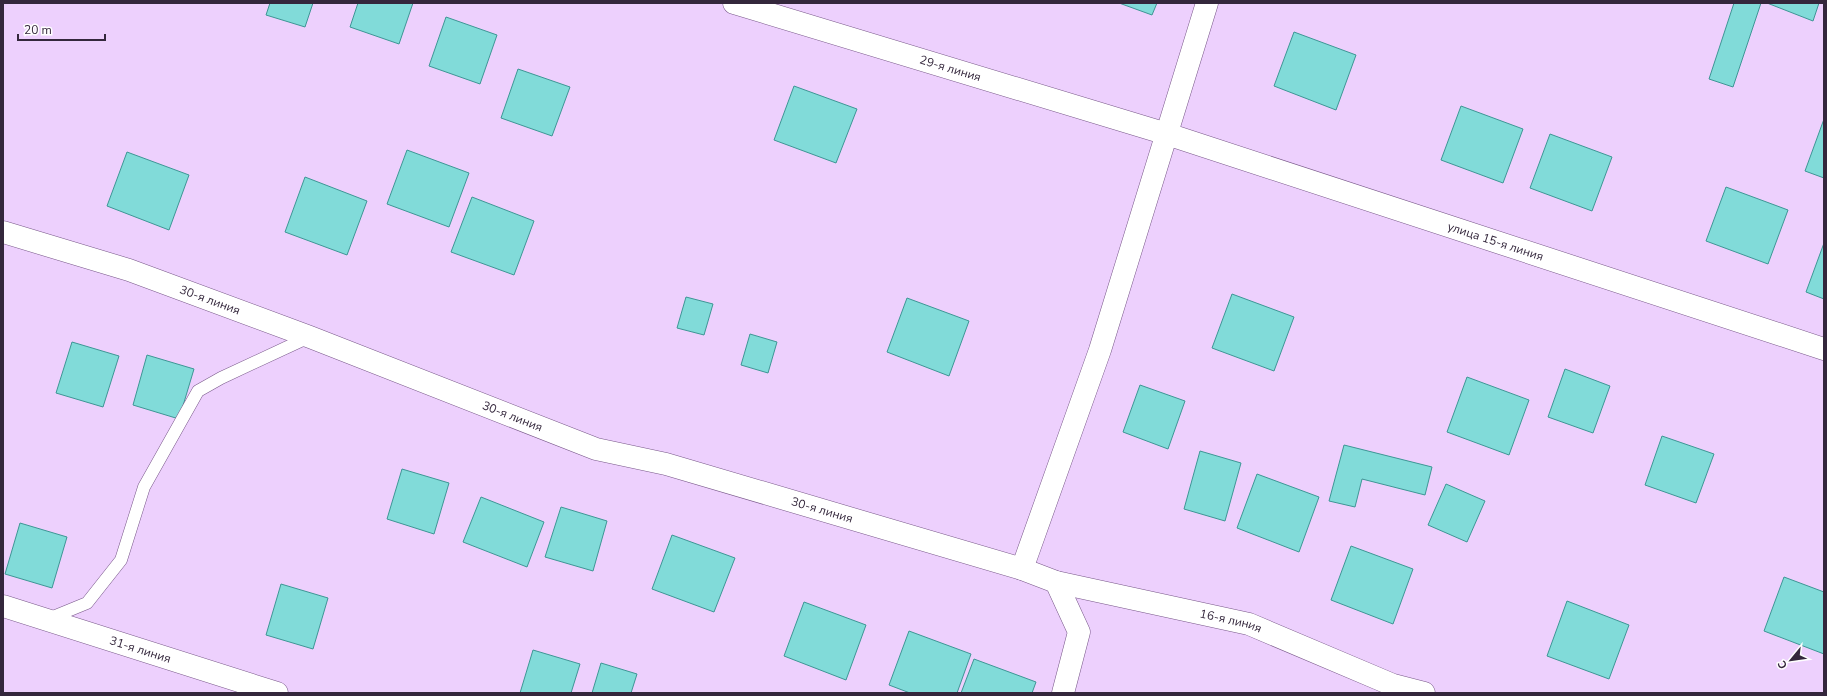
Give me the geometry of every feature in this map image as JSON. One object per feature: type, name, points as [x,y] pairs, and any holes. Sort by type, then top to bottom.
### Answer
[{"type":"street","name":"29-я линия","points":[[734,3],[1167,134]]},
{"type":"street","points":[[1026,571],[1100,350],[1207,3]]},
{"type":"street","name":"улица 15-я линия","points":[[1167,134],[1824,349]]},
{"type":"street","name":"30-я линия","points":[[3,232],[129,270],[310,336],[596,449],[666,464],[1026,571]]},
{"type":"street","name":"16-я линия","points":[[1026,571],[1056,582],[1249,624],[1393,685],[1424,693]]},
{"type":"street","points":[[1056,582],[1079,632],[1063,693]]},
{"type":"street","name":"31-я линия","points":[[3,606],[277,693]]},
{"type":"lane","points":[[46,620],[87,603],[121,560],[144,487],[198,391],[310,336]]},
{"type":"building","points":[[270,3],[313,3],[305,27],[266,15]]},
{"type":"building","points":[[358,3],[413,3],[399,44],[350,27]]},
{"type":"building","points":[[1119,3],[1157,3],[1152,15]]},
{"type":"building","points":[[1734,3],[1761,3],[1733,87],[1709,79]]},
{"type":"building","points":[[1767,3],[1819,3],[1813,21]]},
{"type":"building","points":[[446,17],[497,35],[480,84],[429,66]]},
{"type":"building","points":[[1294,32],[1356,55],[1336,110],[1274,86]]},
{"type":"building","points":[[518,69],[570,87],[552,136],[501,118]]},
{"type":"building","points":[[794,86],[857,109],[836,163],[774,140]]},
{"type":"building","points":[[1461,106],[1523,129],[1503,183],[1441,160]]},
{"type":"building","points":[[1824,119],[1824,178],[1805,171]]},
{"type":"building","points":[[1550,134],[1612,157],[1592,211],[1530,188]]},
{"type":"building","points":[[407,150],[469,173],[449,227],[387,204]]},
{"type":"building","points":[[127,152],[189,175],[169,230],[107,206]]},
{"type":"building","points":[[305,177],[367,201],[347,255],[285,232]]},
{"type":"building","points":[[1726,187],[1788,210],[1768,264],[1706,241]]},
{"type":"building","points":[[472,197],[534,221],[514,275],[451,252]]},
{"type":"building","points":[[1824,243],[1824,299],[1806,292]]},
{"type":"building","points":[[1232,294],[1294,317],[1274,371],[1212,348]]},
{"type":"building","points":[[686,297],[713,304],[704,335],[677,328]]},
{"type":"building","points":[[907,298],[969,321],[949,376],[887,352]]},
{"type":"building","points":[[750,334],[777,342],[768,373],[741,365]]},
{"type":"building","points":[[72,342],[119,356],[103,407],[56,393]]},
{"type":"building","points":[[147,355],[194,369],[179,419],[133,405]]},
{"type":"building","points":[[1565,369],[1610,386],[1593,433],[1548,417]]},
{"type":"building","points":[[1467,377],[1529,400],[1509,455],[1447,432]]},
{"type":"building","points":[[1140,385],[1185,401],[1168,449],[1123,432]]},
{"type":"building","points":[[1662,436],[1714,454],[1696,503],[1645,485]]},
{"type":"building","points":[[1344,445],[1432,467],[1425,495],[1362,479],[1355,507],[1329,501]]},
{"type":"building","points":[[1200,451],[1241,463],[1225,521],[1184,509]]},
{"type":"building","points":[[402,469],[449,483],[434,534],[387,519]]},
{"type":"building","points":[[1257,474],[1319,497],[1299,552],[1237,528]]},
{"type":"building","points":[[1446,484],[1485,501],[1467,542],[1428,525]]},
{"type":"building","points":[[481,497],[544,522],[527,567],[463,542]]},
{"type":"building","points":[[561,507],[607,521],[593,571],[545,557]]},
{"type":"building","points":[[20,523],[67,537],[52,588],[5,574]]},
{"type":"building","points":[[672,535],[735,558],[714,612],[652,589]]},
{"type":"building","points":[[1351,546],[1413,569],[1393,624],[1331,600]]},
{"type":"building","points":[[1784,577],[1824,592],[1824,654],[1764,631]]},
{"type":"building","points":[[281,584],[328,598],[313,649],[266,635]]},
{"type":"building","points":[[1567,601],[1629,625],[1609,679],[1547,656]]},
{"type":"building","points":[[804,602],[866,625],[846,680],[784,656]]},
{"type":"building","points":[[909,631],[971,654],[957,693],[910,693],[889,685]]},
{"type":"building","points":[[533,650],[580,664],[571,693],[520,693]]},
{"type":"building","points":[[974,659],[1036,682],[1032,693],[961,693]]},
{"type":"building","points":[[601,663],[637,674],[631,693],[592,693]]}]
